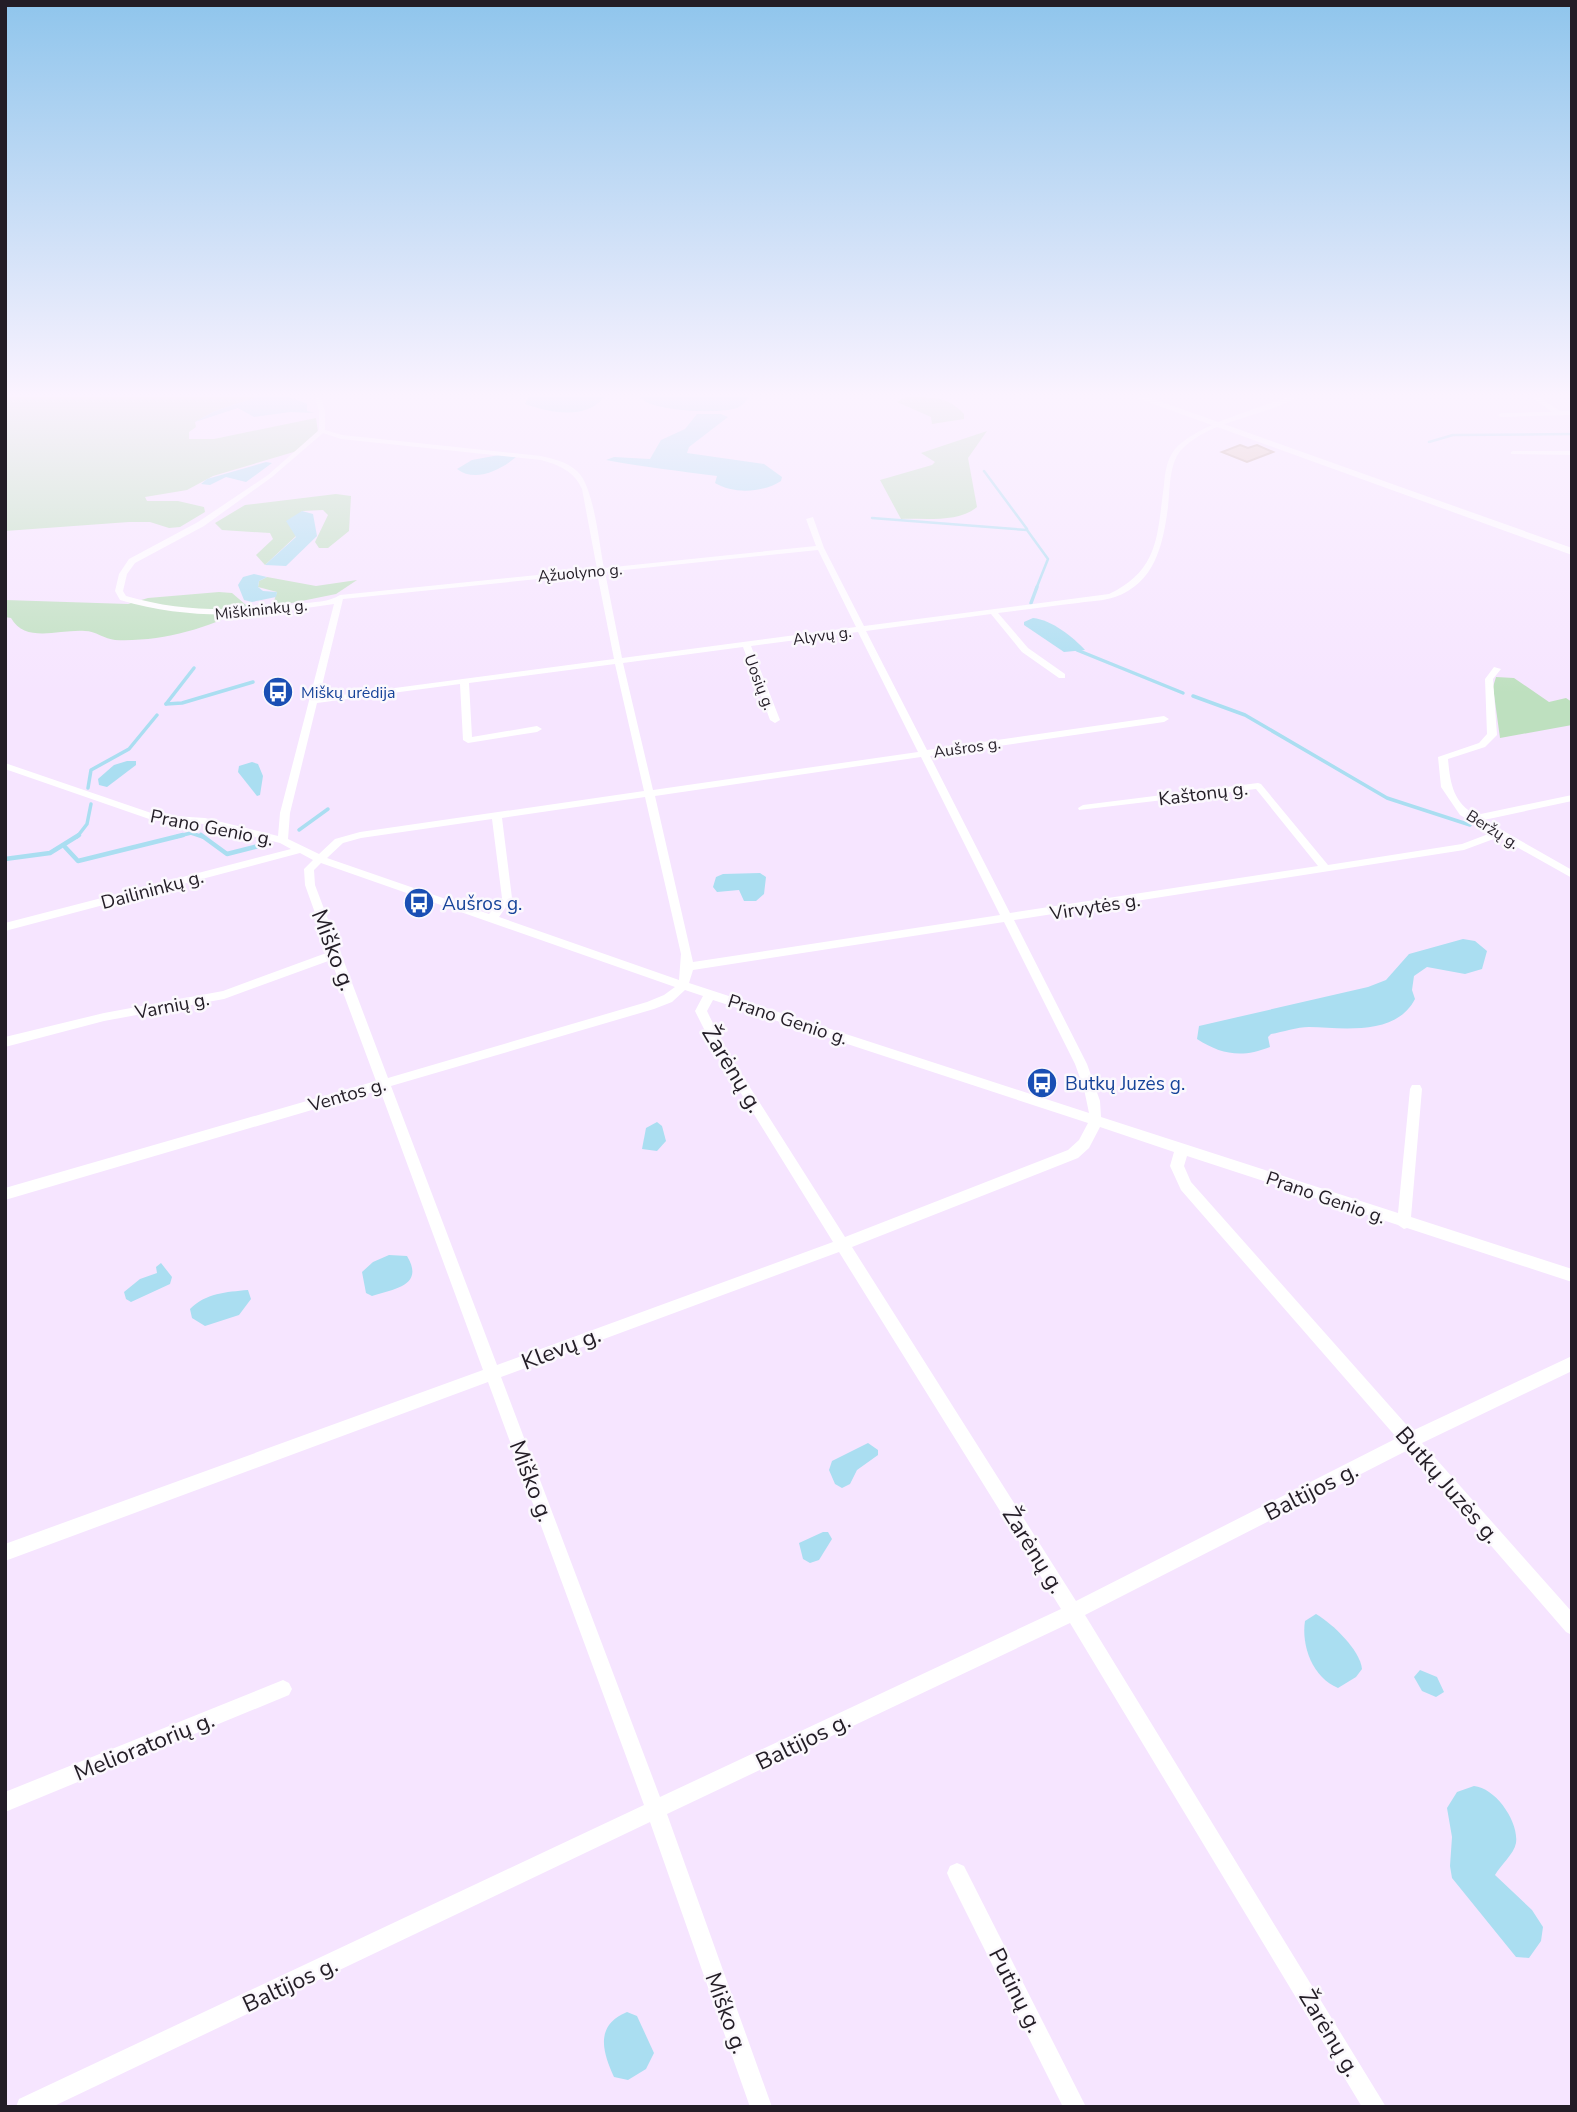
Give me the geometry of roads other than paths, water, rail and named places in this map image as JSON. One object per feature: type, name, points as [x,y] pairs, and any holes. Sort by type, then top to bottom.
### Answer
[{"type":"main road","points":[[1414,496],[1572,552]]},
{"type":"street","name":"Miškininkų g.","points":[[242,496],[201,524],[132,561],[123,574],[119,591],[123,598],[205,615],[256,612],[338,599]]},
{"type":"street","points":[[586,496],[618,660],[688,967],[682,985]]},
{"type":"street","name":"Alyvų g.","points":[[314,701],[1111,596],[1140,581],[1155,556],[1166,496]]},
{"type":"street","points":[[810,519],[820,548],[1081,1064],[1091,1087],[1095,1118]]},
{"type":"street","name":"Ąžuolyno g.","points":[[338,599],[820,548]]},
{"type":"street","points":[[283,841],[285,813],[338,599]]},
{"type":"street","points":[[993,612],[1025,650],[1062,676]]},
{"type":"street","name":"Uosių g.","points":[[746,645],[775,720]]},
{"type":"street","name":"Beržų g.","points":[[1497,669],[1489,679],[1492,735],[1482,745],[1443,757],[1446,787],[1464,813],[1572,875]]},
{"type":"street","points":[[464,681],[468,740],[537,729]]},
{"type":"street","name":"Aušros g.","points":[[320,859],[332,846],[349,837],[1164,719]]},
{"type":"street","name":"Prano Genio g.","points":[[5,766],[156,818],[205,821],[283,841],[320,859],[682,985],[1572,1276]]},
{"type":"street","name":"Kaštonų g.","points":[[1083,808],[1258,786],[1326,869]]},
{"type":"street","points":[[1474,819],[1572,798]]},
{"type":"street","points":[[492,918],[507,898],[497,815]]},
{"type":"street","name":"Virvytės g.","points":[[688,967],[1464,847],[1499,834]]},
{"type":"street","name":"Dailininkų g.","points":[[5,927],[299,850]]},
{"type":"street","name":"Miško g.","points":[[320,859],[308,876],[335,954],[656,1812],[761,2107]]},
{"type":"street","name":"Varnių g.","points":[[5,1042],[104,1017],[224,995],[335,954]]},
{"type":"street","name":"Ventos g.","points":[[5,1195],[650,1006],[673,997],[682,985]]},
{"type":"street","name":"Žarėnų g.","points":[[710,994],[701,1011],[710,1032],[1073,1612],[1375,2107]]},
{"type":"street","points":[[1404,1223],[1416,1089]]},
{"type":"street","name":"Klevų g.","points":[[5,1553],[841,1245],[1073,1154],[1091,1139],[1095,1118]]},
{"type":"street","name":"Butkų Juzės g.","points":[[1182,1148],[1177,1166],[1186,1186],[1572,1626]]},
{"type":"street","name":"Baltijos g.","points":[[27,2107],[656,1812],[1073,1612],[1409,1441],[1572,1363]]},
{"type":"street","name":"Melioratorių g.","points":[[5,1802],[283,1689]]},
{"type":"street","name":"Putinų g.","points":[[957,1873],[1076,2107]]},
{"type":"water","points":[[302,511],[313,514],[317,536],[286,566],[265,565],[296,537],[286,521]]},
{"type":"water","points":[[254,574],[267,577],[259,581],[258,587],[263,591],[277,592],[276,597],[252,602],[244,600],[238,585],[243,577]]},
{"type":"water","points":[[1033,618],[1062,630],[1085,650],[1064,652],[1024,625],[1024,622]]},
{"type":"water","points":[[136,761],[136,765],[107,787],[99,785],[98,779],[114,765]]},
{"type":"water","points":[[252,762],[258,764],[263,776],[260,795],[257,796],[238,772],[239,766]]},
{"type":"water","points":[[760,873],[766,877],[764,894],[756,901],[744,901],[739,890],[717,892],[713,887],[716,877],[723,874]]},
{"type":"water","points":[[1463,939],[1475,941],[1487,951],[1482,969],[1465,974],[1427,967],[1414,976],[1412,990],[1415,999],[1406,1011],[1382,1024],[1353,1028],[1309,1027],[1271,1034],[1268,1037],[1270,1047],[1241,1054],[1215,1049],[1197,1039],[1199,1026],[1368,987],[1386,980],[1409,954]]},
{"type":"water","points":[[657,1122],[662,1126],[666,1141],[657,1151],[642,1149],[646,1128]]},
{"type":"water","points":[[389,1255],[407,1256],[412,1266],[410,1280],[389,1291],[372,1296],[366,1293],[362,1272],[373,1262]]},
{"type":"water","points":[[161,1263],[172,1277],[170,1284],[131,1302],[126,1299],[124,1292],[140,1279],[157,1273],[156,1267]]},
{"type":"water","points":[[248,1290],[251,1299],[239,1315],[205,1326],[192,1318],[190,1309],[210,1296]]},
{"type":"water","points":[[868,1443],[878,1450],[878,1455],[857,1470],[850,1484],[842,1488],[835,1484],[829,1470],[832,1461]]},
{"type":"water","points":[[828,1532],[832,1539],[819,1560],[810,1563],[803,1559],[799,1543]]},
{"type":"water","points":[[1316,1614],[1345,1638],[1360,1662],[1362,1669],[1356,1677],[1338,1688],[1322,1677],[1307,1651],[1305,1621]]},
{"type":"water","points":[[1420,1670],[1437,1677],[1444,1692],[1436,1697],[1422,1691],[1414,1677]]},
{"type":"water","points":[[1474,1786],[1498,1799],[1514,1826],[1515,1847],[1495,1875],[1532,1910],[1543,1927],[1541,1941],[1529,1958],[1516,1957],[1452,1878],[1452,1837],[1447,1808],[1457,1792]]},
{"type":"water","points":[[627,2012],[637,2016],[654,2053],[646,2069],[628,2080],[614,2077],[604,2048],[606,2031],[610,2024]]},
{"type":"waterway","points":[[1002,496],[1027,529]]},
{"type":"waterway","points":[[872,518],[1027,530],[1048,559],[1036,589]]},
{"type":"waterway","points":[[1031,603],[1037,587]]},
{"type":"waterway","points":[[1077,650],[1183,693]]},
{"type":"waterway","points":[[194,668],[166,704],[182,703],[253,682]]},
{"type":"waterway","points":[[1193,696],[1245,715],[1387,798],[1470,825]]},
{"type":"waterway","points":[[88,788],[91,770],[129,749],[157,715]]},
{"type":"waterway","points":[[78,836],[87,824],[91,804]]},
{"type":"waterway","points":[[299,830],[328,809]]},
{"type":"waterway","points":[[183,835],[191,833],[203,837]]},
{"type":"waterway","points":[[65,847],[78,861],[183,835]]},
{"type":"waterway","points":[[175,837],[183,835]]},
{"type":"waterway","points":[[201,835],[227,854],[266,844]]},
{"type":"waterway","points":[[5,859],[50,853],[78,836]]},
{"type":"place","name":"Miškų urėdija","points":[[278,692]]},
{"type":"place","name":"Aušros g.","points":[[419,903]]},
{"type":"place","name":"Butkų Juzės g.","points":[[1042,1083]]}]
